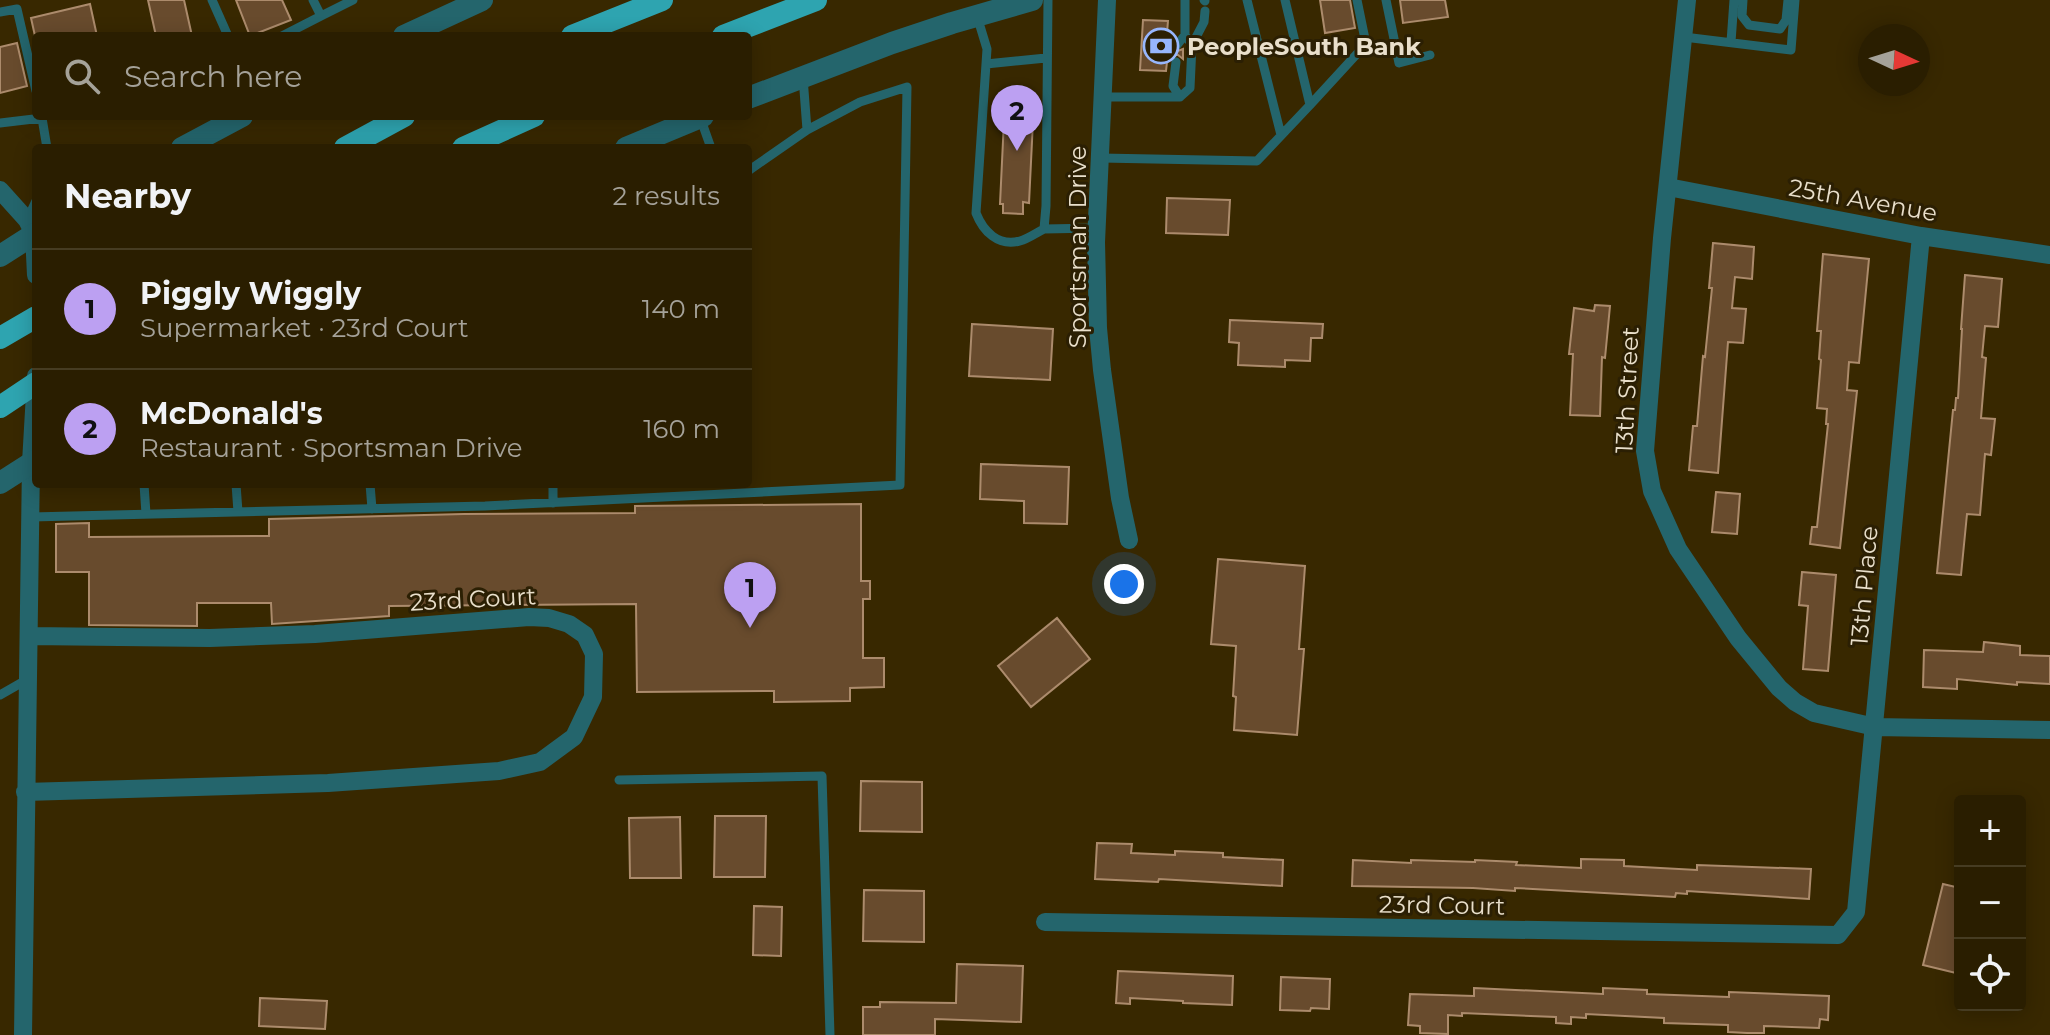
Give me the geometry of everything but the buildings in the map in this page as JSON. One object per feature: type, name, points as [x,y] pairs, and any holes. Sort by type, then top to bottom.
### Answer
[{"type":"highway","points":[[582,32],[662,0]]},
{"type":"highway","points":[[733,32],[816,0]]},
{"type":"highway","points":[[352,144],[397,120]]},
{"type":"highway","points":[[472,144],[525,120]]},
{"type":"highway","points":[[0,338],[32,319]]},
{"type":"highway","points":[[0,407],[32,386]]},
{"type":"street","points":[[752,96],[892,43],[1032,0]]},
{"type":"street","name":"Sportsman Drive","points":[[1107,0],[1097,228],[1098,328],[1120,498],[1129,540]]},
{"type":"street","name":"13th Street","points":[[1687,0],[1645,451],[1652,491],[1678,549],[1738,638],[1779,688],[1814,713],[1875,727],[2050,730]]},
{"type":"street","points":[[412,32],[478,1]]},
{"type":"street","points":[[190,144],[234,120]]},
{"type":"street","points":[[640,144],[695,120]]},
{"type":"street","name":"25th Avenue","points":[[1668,187],[1921,236],[2050,255]]},
{"type":"street","points":[[0,190],[32,229],[0,256]]},
{"type":"street","name":"13th Place","points":[[1838,935],[1856,912],[1921,236]]},
{"type":"street","points":[[0,483],[32,463]]},
{"type":"street","points":[[23,1035],[33,488]]},
{"type":"street","name":"23rd Court","points":[[25,792],[328,783],[499,771],[540,762],[574,737],[593,697],[594,654],[585,635],[569,624],[549,618],[210,638],[29,636]]},
{"type":"street","name":"23rd Court","points":[[1045,922],[1838,935]]},
{"type":"lane","points":[[212,0],[226,32]]},
{"type":"lane","points":[[313,0],[321,16]]},
{"type":"lane","points":[[290,32],[353,0]]},
{"type":"lane","points":[[1044,229],[1048,0]]},
{"type":"lane","points":[[1185,0],[1185,35],[1192,45]]},
{"type":"lane","points":[[1247,0],[1281,135]]},
{"type":"lane","points":[[1285,0],[1310,105]]},
{"type":"lane","points":[[1101,158],[1257,161],[1366,44],[1357,0]]},
{"type":"lane","points":[[1386,0],[1399,63],[1430,55]]},
{"type":"lane","points":[[1731,42],[1734,0]]},
{"type":"lane","points":[[1743,0],[1742,16],[1749,25],[1780,29],[1786,20],[1788,0]]},
{"type":"lane","points":[[1684,37],[1791,50],[1795,0]]},
{"type":"lane","points":[[1103,97],[1180,97],[1190,88],[1192,45],[1204,22],[1204,4]]},
{"type":"lane","points":[[0,12],[17,9],[32,74]]},
{"type":"lane","points":[[977,16],[987,49],[976,213],[981,228],[989,235],[1006,241],[1019,241],[1044,229],[1097,228]]},
{"type":"lane","points":[[1177,45],[1185,35]]},
{"type":"lane","points":[[986,64],[1046,58]]},
{"type":"lane","points":[[1176,62],[1173,86],[1180,97]]},
{"type":"lane","points":[[803,77],[807,130]]},
{"type":"lane","points":[[31,517],[553,503],[900,485],[907,87],[860,102],[807,130],[752,168]]},
{"type":"lane","points":[[0,123],[32,118]]},
{"type":"lane","points":[[42,120],[46,144]]},
{"type":"lane","points":[[703,120],[710,144]]},
{"type":"lane","points":[[144,488],[146,514]]},
{"type":"lane","points":[[236,488],[238,512]]},
{"type":"lane","points":[[370,488],[372,509]]},
{"type":"lane","points":[[553,488],[553,503]]},
{"type":"lane","points":[[0,695],[29,679]]},
{"type":"lane","points":[[619,780],[822,776],[830,1035]]},
{"type":"place","name":"PeopleSouth Bank","points":[[1161,46]]},
{"type":"place","name":"McDonald's","points":[[1017,151]]},
{"type":"place","name":"Piggly Wiggly","points":[[750,628]]}]
